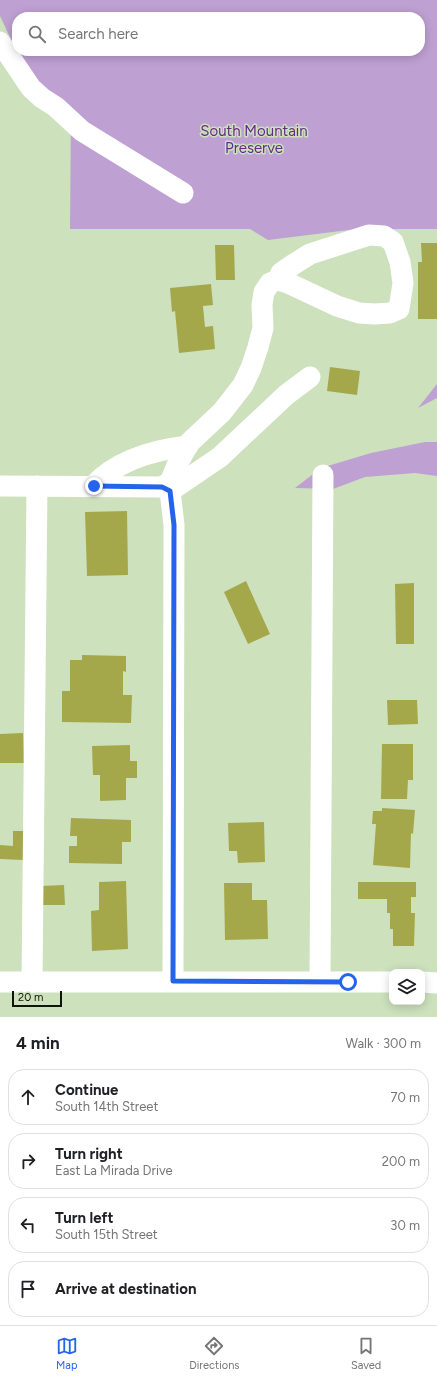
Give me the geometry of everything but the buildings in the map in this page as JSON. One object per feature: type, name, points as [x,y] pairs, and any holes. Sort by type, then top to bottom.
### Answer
[{"type":"street","points":[[0,42],[31,88],[42,98],[56,107],[82,132],[183,193]]},
{"type":"street","points":[[173,981],[174,525],[166,489],[188,446],[204,428],[222,412],[243,385],[258,347],[263,328],[262,305],[264,292],[270,283],[278,280],[288,283],[337,306],[358,313],[375,314],[390,313],[399,309],[404,283],[400,262],[393,242],[384,236],[369,235],[310,254],[281,274],[278,280]]},
{"type":"street","points":[[0,486],[94,486],[166,489],[220,458],[286,395],[310,377]]},
{"type":"street","points":[[94,486],[103,476],[138,456],[188,446]]},
{"type":"street","points":[[320,981],[323,475]]},
{"type":"street","points":[[32,982],[37,486]]},
{"type":"street","points":[[0,982],[389,982]]},
{"type":"street","points":[[425,982],[437,983]]},
{"type":"green space","name":"South Mountain Preserve","points":[[0,0],[437,0],[437,229],[357,229],[268,240],[250,229],[70,229],[71,113],[40,89],[19,56],[425,56],[425,12],[12,12],[12,41],[0,16]]},
{"type":"green space","points":[[437,384],[437,398],[418,408]]},
{"type":"green space","points":[[425,442],[437,442],[437,476],[415,473],[365,477],[333,489],[295,488],[321,468],[371,453]]},
{"type":"route","points":[[94,486],[162,487],[170,491],[174,525],[173,981],[348,982]]}]
